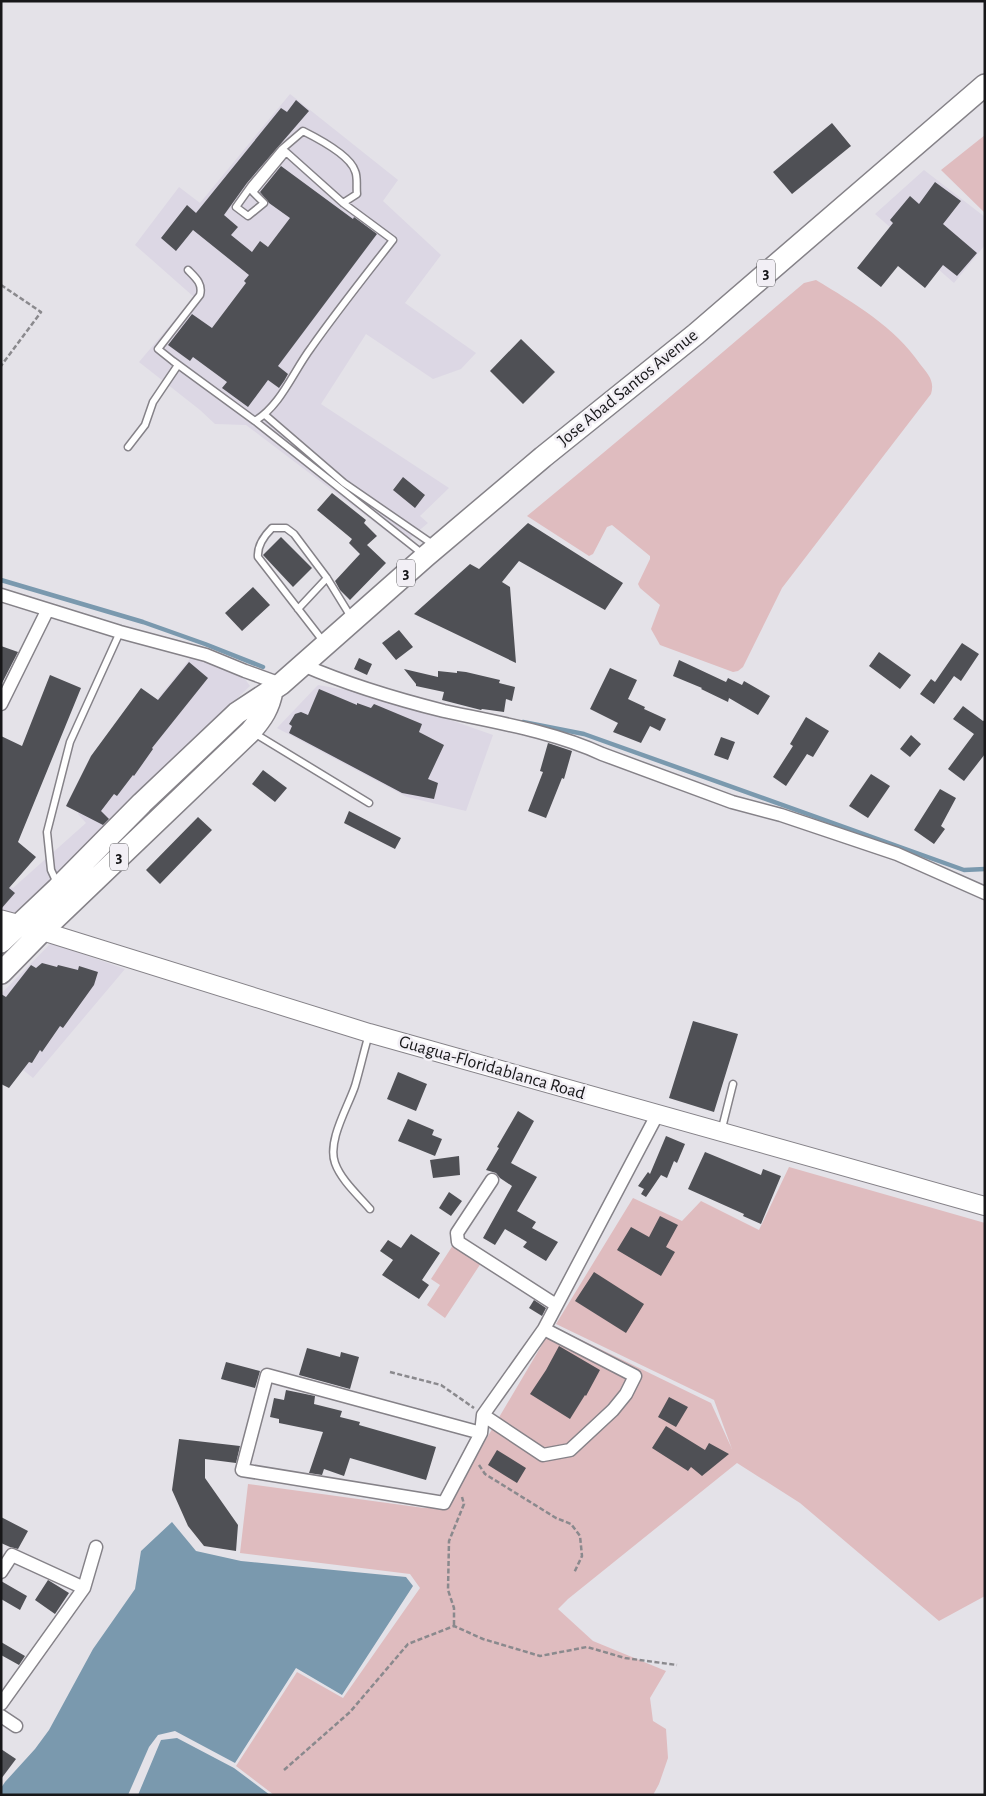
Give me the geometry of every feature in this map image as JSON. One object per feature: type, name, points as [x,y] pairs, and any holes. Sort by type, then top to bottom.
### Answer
[{"type":"highway","name":"Jose Abad Santos Avenue","points":[[1,942],[10,922],[58,888],[142,803],[237,713],[276,688],[542,456],[696,334],[985,85]]},
{"type":"highway","name":"3","points":[[1,973],[42,931],[251,731],[262,718],[276,688]]},
{"type":"main road","name":"Guagua-Floridablanca Road","points":[[10,922],[369,1033],[985,1206]]},
{"type":"street","points":[[1,595],[47,611],[206,655],[276,688]]},
{"type":"street","points":[[1,704],[47,611]]},
{"type":"street","points":[[303,665],[337,680],[393,697],[587,746],[602,754],[732,802],[781,814],[897,854],[985,893]]},
{"type":"street","points":[[481,1433],[267,1375],[242,1470],[444,1503],[472,1454],[481,1433],[483,1415],[544,1329],[657,1115]]},
{"type":"street","points":[[492,1180],[456,1233],[458,1242],[556,1305]]},
{"type":"street","points":[[483,1415],[542,1455],[570,1450],[613,1410],[626,1394],[635,1376],[544,1329]]},
{"type":"street","points":[[1,1704],[84,1588],[96,1547]]},
{"type":"street","points":[[1,1572],[12,1555],[84,1588]]},
{"type":"street","points":[[1,1716],[16,1726]]},
{"type":"lane","points":[[255,421],[265,415],[310,349],[393,240],[343,203],[286,152],[253,192],[264,203],[248,216],[236,207],[282,149],[303,130],[348,159],[356,171],[357,194],[343,203]]},
{"type":"lane","points":[[188,270],[197,279],[200,286],[200,295],[158,349],[431,552]]},
{"type":"lane","points":[[128,447],[145,424],[153,402],[178,364]]},
{"type":"lane","points":[[265,415],[344,483],[431,552]]},
{"type":"lane","points":[[326,645],[258,557],[257,552],[266,534],[272,528],[286,528],[292,531],[327,578],[353,620]]},
{"type":"lane","points":[[298,609],[327,578]]},
{"type":"lane","points":[[58,888],[51,870],[47,832],[70,742],[120,632]]},
{"type":"lane","points":[[251,731],[369,804]]},
{"type":"lane","points":[[369,1033],[355,1087],[342,1118],[332,1150],[335,1163],[343,1177],[370,1208]]},
{"type":"lane","points":[[721,1133],[733,1084]]},
{"type":"path","points":[[1,285],[41,312],[1,366]]},
{"type":"path","points":[[390,1372],[441,1385],[483,1415]]},
{"type":"path","points":[[472,1454],[485,1474],[556,1518],[571,1524],[580,1536],[582,1556],[574,1573]]},
{"type":"path","points":[[454,1626],[454,1608],[448,1590],[449,1541],[464,1504],[456,1482]]},
{"type":"path","points":[[284,1770],[350,1712],[408,1644],[454,1626],[483,1639],[540,1656],[587,1647],[625,1658],[677,1665]]},
{"type":"shaded area","points":[[290,94],[398,180],[383,201],[441,255],[405,303],[476,353],[461,369],[433,379],[366,334],[321,404],[449,488],[420,516],[428,523],[403,544],[246,425],[215,424],[139,362],[194,297],[135,245],[179,187],[200,203]]},
{"type":"shaded area","points":[[985,135],[985,213],[941,170]]},
{"type":"shaded area","points":[[924,170],[985,217],[985,245],[954,283],[875,214]]},
{"type":"shaded area","points":[[816,280],[873,317],[899,338],[928,374],[932,385],[931,394],[782,588],[743,667],[733,672],[660,645],[651,629],[660,605],[640,588],[638,584],[650,556],[612,525],[607,527],[593,554],[589,556],[527,516],[804,283]]},
{"type":"shaded area","points":[[193,655],[245,679],[250,686],[10,919],[1,917],[1,881],[13,888],[86,823],[78,814],[104,765]]},
{"type":"shaded area","points":[[318,685],[385,697],[493,735],[466,811],[407,797],[277,728]]},
{"type":"shaded area","points":[[51,943],[125,969],[33,1078],[1,1052],[1,994]]},
{"type":"shaded area","points":[[789,1167],[985,1223],[985,1596],[939,1621],[800,1503],[737,1463],[558,1609],[593,1641],[666,1671],[650,1698],[653,1721],[666,1729],[668,1758],[653,1795],[274,1795],[236,1766],[297,1672],[343,1698],[420,1588],[410,1574],[240,1553],[248,1484],[424,1508],[444,1506],[452,1497],[553,1326],[711,1403],[732,1449],[714,1400],[556,1324],[633,1198],[682,1221],[701,1201],[759,1230]]},
{"type":"shaded area","points":[[455,1242],[483,1260],[445,1318],[427,1305],[440,1285],[431,1279]]},
{"type":"water","points":[[172,1522],[196,1551],[241,1561],[406,1577],[413,1586],[342,1695],[296,1668],[235,1763],[175,1731],[158,1735],[149,1747],[128,1795],[1,1795],[1,1788],[5,1782],[35,1749],[49,1730],[93,1649],[135,1589],[141,1551]]},
{"type":"water","points":[[177,1738],[234,1768],[270,1795],[138,1795],[161,1740]]},
{"type":"building","points":[[296,100],[309,111],[247,183],[224,215],[238,227],[231,235],[252,252],[260,241],[268,247],[290,218],[269,203],[260,192],[281,166],[353,219],[354,217],[377,234],[278,366],[288,374],[279,388],[268,380],[248,407],[222,388],[227,382],[193,357],[190,361],[168,345],[192,314],[212,328],[246,283],[244,281],[249,275],[193,230],[176,251],[161,238],[187,205],[196,213],[281,108],[287,112]]},
{"type":"building","points":[[832,123],[851,146],[792,194],[773,172]]},
{"type":"building","points":[[935,182],[961,201],[943,224],[977,253],[957,276],[943,265],[925,288],[898,266],[881,287],[857,268],[893,223],[890,220],[910,196],[919,204]]},
{"type":"building","points":[[521,339],[555,372],[523,404],[490,371]]},
{"type":"building","points":[[403,477],[425,495],[415,508],[393,490]]},
{"type":"building","points":[[332,493],[366,520],[364,523],[377,536],[367,545],[386,563],[350,600],[340,590],[335,581],[360,554],[349,543],[352,539],[317,510]]},
{"type":"building","points":[[528,523],[623,583],[605,610],[519,561],[502,582],[510,587],[516,663],[414,614],[470,564],[479,569]]},
{"type":"building","points":[[281,537],[312,568],[293,587],[263,555]]},
{"type":"building","points":[[253,587],[270,605],[242,631],[225,613]]},
{"type":"building","points":[[399,630],[413,647],[396,660],[382,643]]},
{"type":"building","points":[[962,643],[979,654],[961,681],[954,676],[934,704],[920,694],[931,679],[935,682]]},
{"type":"building","points":[[1,646],[18,652],[1,685]]},
{"type":"building","points":[[879,652],[911,675],[900,689],[869,666]]},
{"type":"building","points":[[359,658],[372,664],[367,675],[354,669]]},
{"type":"building","points":[[679,660],[726,682],[728,678],[742,685],[744,681],[770,696],[758,715],[729,698],[728,702],[702,688],[673,676]]},
{"type":"building","points":[[189,662],[208,678],[152,748],[134,776],[117,796],[114,794],[101,811],[109,819],[103,825],[66,806],[91,756],[141,688],[158,700]]},
{"type":"building","points":[[610,668],[637,680],[628,699],[666,719],[660,731],[650,726],[641,743],[613,732],[618,723],[590,709]]},
{"type":"building","points":[[404,669],[438,677],[438,671],[466,672],[500,680],[499,683],[515,687],[512,701],[506,699],[504,712],[481,710],[442,700],[444,692],[416,686]]},
{"type":"building","points":[[50,675],[81,688],[18,842],[36,857],[9,888],[15,893],[1,909],[1,736],[22,746]]},
{"type":"building","points":[[319,689],[357,705],[357,703],[371,708],[374,704],[422,724],[419,732],[444,745],[428,779],[438,783],[434,799],[402,793],[289,733],[292,726],[289,724],[295,714],[301,712],[308,715]]},
{"type":"building","points":[[963,706],[983,721],[985,720],[985,754],[964,781],[948,769],[974,734],[953,719]]},
{"type":"building","points":[[806,717],[829,731],[813,757],[807,754],[786,786],[773,777],[793,746],[790,744]]},
{"type":"building","points":[[911,735],[921,744],[910,757],[900,749]]},
{"type":"building","points":[[721,737],[735,742],[728,760],[714,755]]},
{"type":"building","points":[[548,743],[572,751],[564,779],[562,778],[546,818],[528,811],[543,772],[540,771]]},
{"type":"building","points":[[263,770],[287,788],[275,802],[252,784]]},
{"type":"building","points":[[871,774],[890,786],[868,818],[849,806]]},
{"type":"building","points":[[940,789],[956,798],[941,826],[945,829],[934,844],[914,830]]},
{"type":"building","points":[[349,811],[401,838],[395,849],[344,823]]},
{"type":"building","points":[[198,817],[212,830],[160,884],[146,870]]},
{"type":"building","points":[[42,963],[78,970],[79,966],[98,972],[94,985],[63,1028],[60,1026],[42,1052],[40,1050],[32,1063],[29,1062],[9,1088],[1,1084],[1,994],[6,997],[31,965],[36,968]]},
{"type":"building","points":[[693,1021],[738,1034],[714,1112],[669,1098]]},
{"type":"building","points":[[398,1072],[427,1084],[416,1111],[387,1099]]},
{"type":"building","points":[[518,1111],[534,1121],[511,1163],[537,1177],[517,1211],[536,1222],[532,1228],[558,1242],[546,1261],[523,1247],[527,1242],[505,1229],[495,1245],[483,1238],[512,1186],[496,1173],[486,1170]]},
{"type":"building","points":[[408,1119],[434,1130],[432,1135],[442,1139],[435,1156],[398,1141]]},
{"type":"building","points":[[666,1136],[685,1144],[677,1163],[674,1161],[667,1178],[661,1175],[646,1197],[641,1194],[644,1189],[638,1186],[648,1172],[650,1174]]},
{"type":"building","points":[[705,1152],[761,1175],[763,1169],[781,1176],[761,1224],[743,1216],[744,1214],[688,1189]]},
{"type":"building","points":[[459,1156],[460,1175],[433,1178],[430,1160]]},
{"type":"building","points":[[449,1192],[462,1201],[451,1216],[439,1208]]},
{"type":"building","points":[[660,1216],[678,1225],[666,1247],[675,1252],[661,1276],[617,1250],[631,1227],[649,1237]]},
{"type":"building","points":[[411,1234],[440,1253],[422,1280],[429,1285],[419,1299],[382,1275],[393,1260],[380,1251],[388,1240],[401,1248]]},
{"type":"building","points":[[594,1272],[644,1304],[626,1333],[575,1301]]},
{"type":"building","points":[[534,1300],[546,1308],[542,1316],[529,1308]]},
{"type":"building","points":[[559,1346],[600,1370],[586,1396],[570,1419],[530,1394]]},
{"type":"building","points":[[307,1348],[340,1357],[341,1352],[359,1357],[350,1389],[299,1375]]},
{"type":"building","points":[[226,1362],[260,1371],[255,1388],[221,1379]]},
{"type":"building","points":[[286,1390],[315,1396],[314,1404],[342,1411],[340,1417],[360,1422],[359,1425],[436,1447],[426,1480],[350,1458],[344,1476],[324,1469],[322,1475],[309,1473],[323,1432],[279,1423],[279,1419],[270,1417],[274,1398],[284,1400]]},
{"type":"building","points":[[669,1397],[688,1407],[676,1427],[658,1417]]},
{"type":"building","points":[[666,1426],[705,1450],[709,1443],[729,1454],[702,1476],[691,1467],[688,1471],[652,1448]]},
{"type":"building","points":[[179,1439],[240,1446],[236,1463],[205,1459],[205,1478],[238,1525],[236,1551],[204,1546],[188,1526],[172,1490]]},
{"type":"building","points":[[497,1450],[526,1468],[517,1483],[488,1465]]},
{"type":"building","points":[[1,1517],[28,1531],[18,1549],[1,1543]]},
{"type":"building","points":[[48,1580],[69,1593],[55,1614],[35,1600]]},
{"type":"building","points":[[1,1581],[27,1596],[20,1610],[1,1599]]},
{"type":"building","points":[[1,1642],[25,1656],[19,1665],[1,1655]]},
{"type":"building","points":[[1,1749],[16,1759],[1,1779]]},
{"type":"waterway","points":[[1,580],[143,622],[263,667]]},
{"type":"waterway","points":[[523,722],[584,734],[964,870],[985,869]]}]
